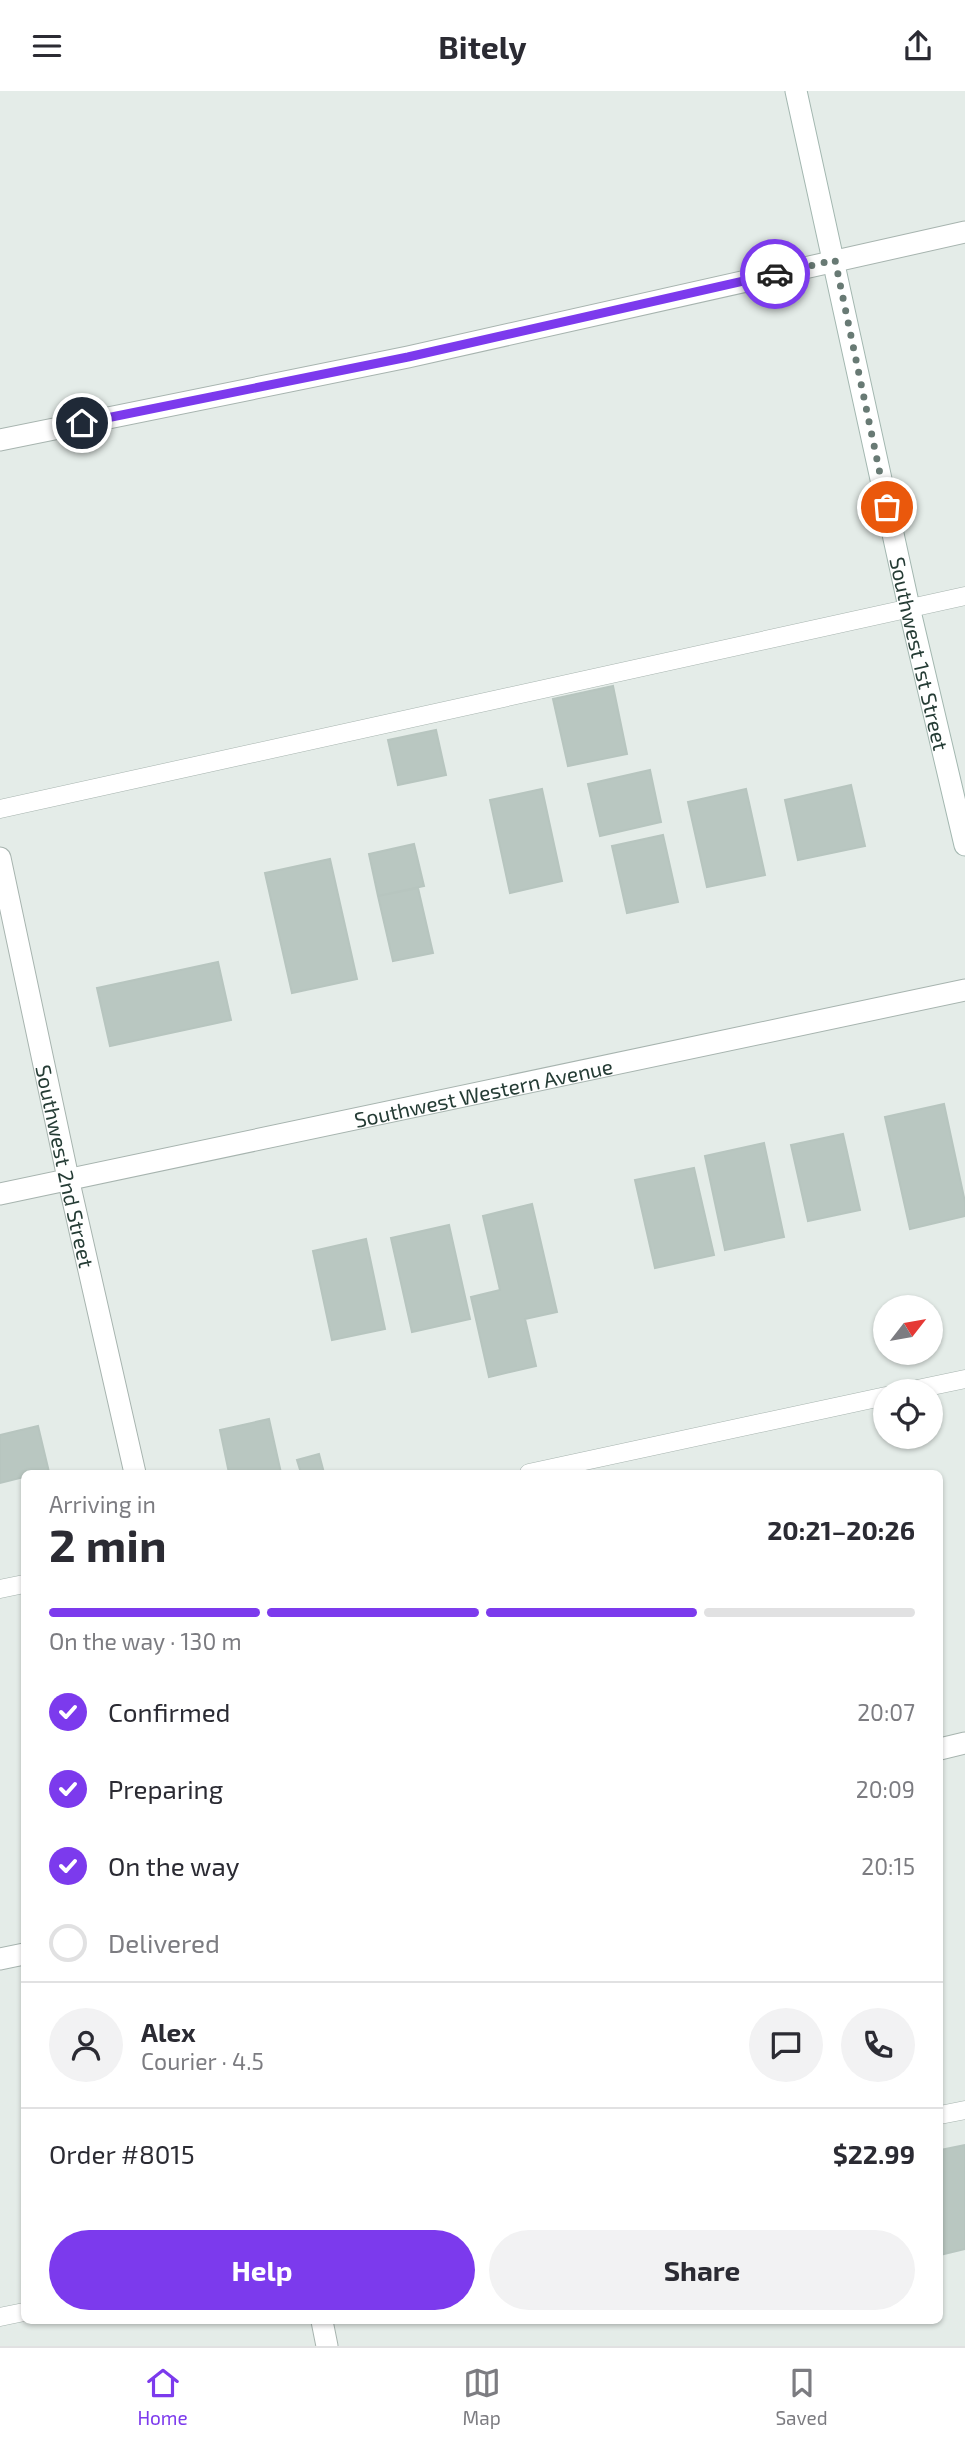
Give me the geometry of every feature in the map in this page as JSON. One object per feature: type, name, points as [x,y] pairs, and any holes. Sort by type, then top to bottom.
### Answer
[{"type":"street","name":"Southwest 1st Street","points":[[796,91],[909,607],[965,845]]},
{"type":"street","points":[[0,440],[408,357],[965,232]]},
{"type":"street","name":"Southwest 2nd Street","points":[[0,858],[68,1178],[134,1470]]},
{"type":"street","name":"Southwest Western Avenue","points":[[0,1194],[965,990]]},
{"type":"street","points":[[943,1748],[965,1743]]},
{"type":"street","points":[[0,1959],[21,1955]]},
{"type":"street","points":[[323,2324],[327,2346]]},
{"type":"lane","points":[[0,809],[965,596]]},
{"type":"lane","points":[[943,1384],[965,1379]]},
{"type":"lane","points":[[543,1470],[873,1399]]},
{"type":"lane","points":[[0,1589],[21,1585]]},
{"type":"lane","points":[[943,2114],[965,2110]]},
{"type":"lane","points":[[0,2317],[21,2313]]},
{"type":"building","points":[[613,686],[627,754],[568,766],[553,699]]},
{"type":"building","points":[[436,730],[446,775],[398,785],[388,740]]},
{"type":"building","points":[[650,770],[661,822],[600,836],[588,784]]},
{"type":"building","points":[[851,785],[865,846],[798,860],[785,800]]},
{"type":"building","points":[[542,789],[562,881],[510,893],[490,800]]},
{"type":"building","points":[[746,789],[765,875],[707,887],[688,802]]},
{"type":"building","points":[[663,835],[678,902],[627,913],[612,846]]},
{"type":"building","points":[[414,844],[424,886],[378,896],[369,854]]},
{"type":"building","points":[[330,859],[357,979],[292,993],[265,873]]},
{"type":"building","points":[[418,888],[433,953],[393,961],[378,896]]},
{"type":"building","points":[[218,962],[231,1020],[110,1046],[97,988]]},
{"type":"building","points":[[944,1104],[965,1202],[965,1216],[910,1229],[885,1117]]},
{"type":"building","points":[[843,1134],[860,1210],[808,1221],[791,1145]]},
{"type":"building","points":[[764,1143],[784,1237],[725,1250],[705,1156]]},
{"type":"building","points":[[694,1168],[714,1255],[655,1268],[635,1180]]},
{"type":"building","points":[[532,1204],[557,1312],[525,1319],[536,1366],[489,1377],[471,1297],[500,1290],[483,1216]]},
{"type":"building","points":[[449,1225],[470,1319],[412,1332],[391,1238]]},
{"type":"building","points":[[366,1239],[385,1329],[332,1340],[313,1251]]},
{"type":"building","points":[[269,1419],[280,1470],[228,1470],[220,1430]]},
{"type":"building","points":[[38,1426],[49,1470],[21,1470],[21,1478],[0,1483],[0,1435]]},
{"type":"building","points":[[319,1454],[323,1470],[300,1470],[297,1460]]},
{"type":"building","points":[[965,2145],[965,2249],[943,2254],[943,2149]]},
{"type":"way so far","points":[[775,274],[835,260],[887,507]]},
{"type":"route","points":[[82,423],[408,357],[775,274]]}]
